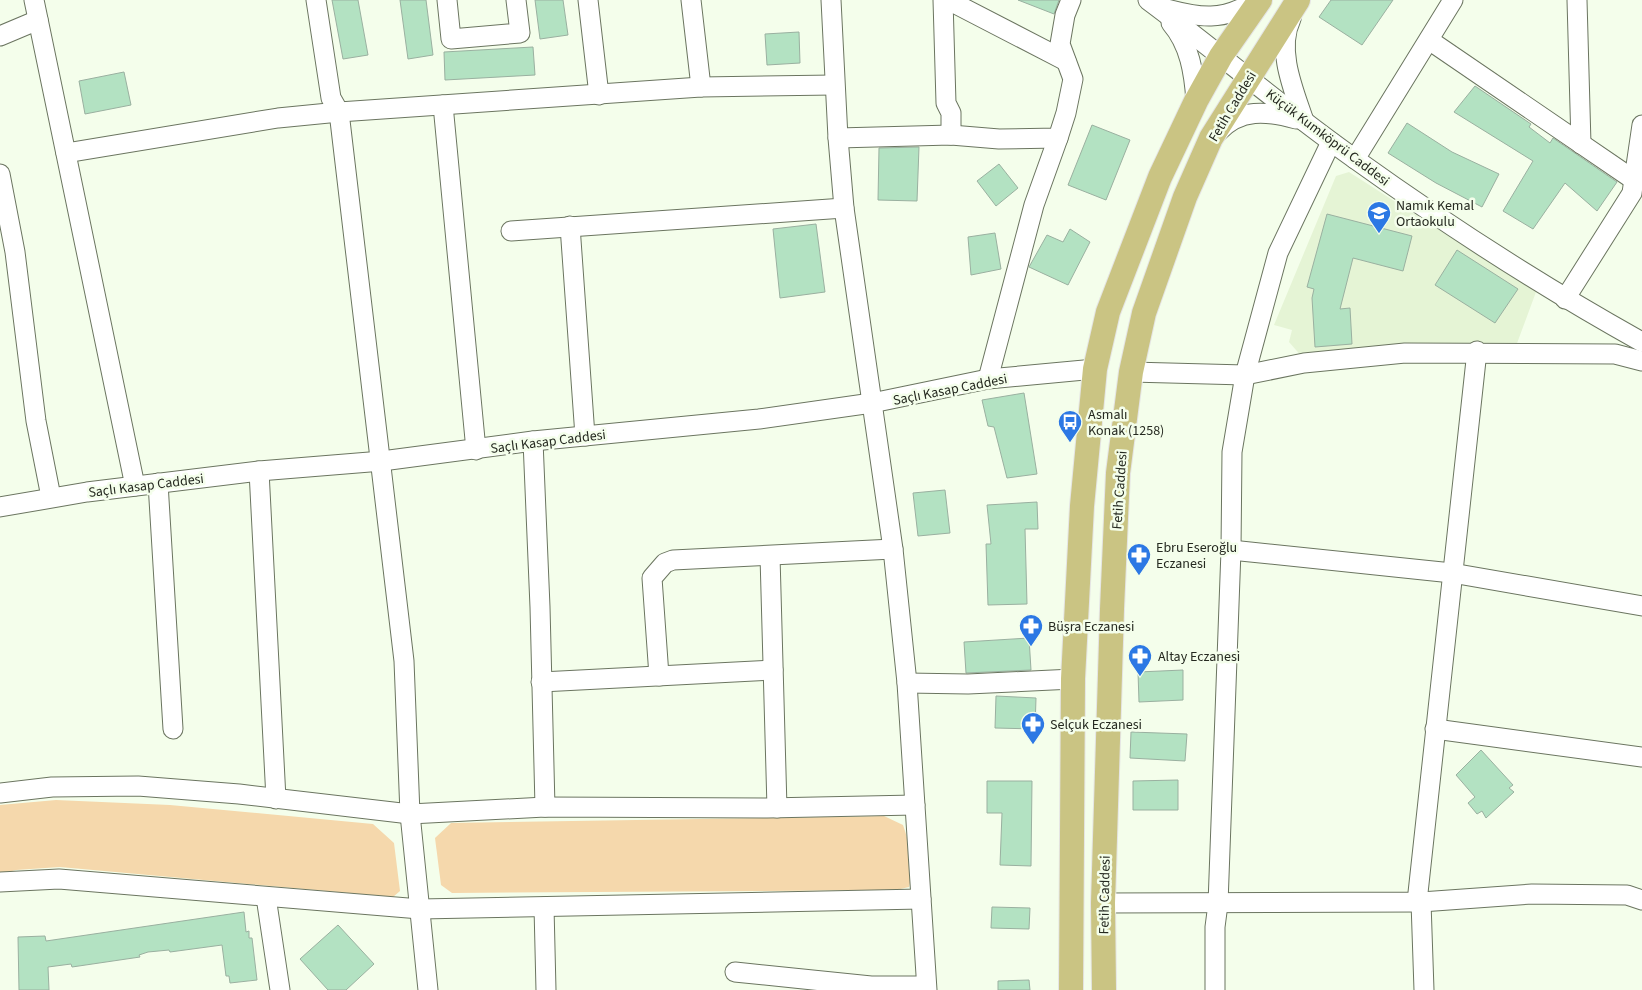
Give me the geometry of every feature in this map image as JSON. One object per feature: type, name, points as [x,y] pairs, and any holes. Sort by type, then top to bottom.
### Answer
[{"type":"main road","points":[[1071,990],[1073,679],[1082,506],[1096,369],[1108,312],[1160,177],[1196,101],[1221,56],[1260,0]]},
{"type":"main road","name":"Fetih Caddesi","points":[[1104,990],[1103,903],[1118,473],[1131,372],[1144,313],[1184,197],[1211,138],[1299,0]]},
{"type":"street","points":[[34,0],[135,486]]},
{"type":"street","points":[[316,0],[330,98],[339,112],[382,461],[404,661],[410,814],[428,990]]},
{"type":"street","points":[[447,0],[452,39],[520,33],[516,0]]},
{"type":"street","points":[[588,0],[599,95]]},
{"type":"street","points":[[691,0],[701,87]]},
{"type":"street","points":[[735,972],[870,986],[927,988],[907,683],[893,549],[844,208],[834,85],[830,0]]},
{"type":"street","points":[[943,0],[946,103],[951,113],[951,134]]},
{"type":"street","points":[[948,0],[1066,61]]},
{"type":"street","points":[[988,379],[1034,205],[1066,113],[1073,79],[1060,44],[1065,15],[1071,0]]},
{"type":"street","points":[[1152,3],[1184,14],[1212,16],[1240,11],[1256,0]]},
{"type":"street","points":[[1299,0],[1285,30],[1286,49],[1294,92],[1304,121]]},
{"type":"street","points":[[1355,159],[1453,0]]},
{"type":"street","points":[[1577,0],[1581,144]]},
{"type":"street","points":[[1152,3],[1177,30],[1189,55],[1194,74],[1196,101]]},
{"type":"street","name":"Küçük Kumköprü Caddesi","points":[[1152,3],[1355,159],[1565,299],[1642,342]]},
{"type":"street","points":[[0,36],[38,20]]},
{"type":"street","points":[[1429,40],[1634,180]]},
{"type":"street","points":[[66,153],[278,118],[339,112],[701,87],[834,85]]},
{"type":"street","points":[[443,105],[476,450]]},
{"type":"street","points":[[1211,138],[1227,122],[1250,112],[1273,112],[1304,121]]},
{"type":"street","points":[[1565,299],[1632,193],[1640,159],[1642,125]]},
{"type":"street","points":[[838,138],[951,134],[999,139],[1058,138]]},
{"type":"street","points":[[1215,990],[1215,926],[1218,904],[1231,550],[1232,452],[1245,375],[1278,253],[1331,142]]},
{"type":"street","points":[[0,174],[15,252],[36,421],[52,497]]},
{"type":"street","points":[[510,231],[844,208]]},
{"type":"street","points":[[570,226],[585,436]]},
{"type":"street","points":[[1424,990],[1419,902],[1435,728],[1477,352]]},
{"type":"street","points":[[1131,372],[1245,375],[1313,362],[1405,353],[1615,354],[1642,361]]},
{"type":"street","name":"Saçlı Kasap Caddesi","points":[[0,507],[52,497],[259,470],[382,461],[533,441],[759,419],[872,403],[988,379],[1096,369]]},
{"type":"street","points":[[533,441],[540,607],[545,807]]},
{"type":"street","points":[[259,470],[276,799]]},
{"type":"street","points":[[158,483],[173,729]]},
{"type":"street","points":[[659,676],[652,578],[665,563],[673,560],[893,549]]},
{"type":"street","points":[[1231,550],[1452,573],[1642,606]]},
{"type":"street","points":[[770,556],[777,808]]},
{"type":"street","points":[[541,682],[772,670]]},
{"type":"street","points":[[907,683],[968,684],[1073,679]]},
{"type":"street","points":[[1435,728],[1642,757]]},
{"type":"street","points":[[0,794],[52,787],[138,786],[410,814],[545,807],[777,808],[915,805]]},
{"type":"street","points":[[0,882],[59,879],[420,909],[921,899]]},
{"type":"street","points":[[1103,903],[1419,902],[1532,894],[1627,895],[1642,900]]},
{"type":"street","points":[[266,897],[280,990]]},
{"type":"street","points":[[544,907],[546,990]]},
{"type":"shaded area","name":"Namık Kemal Ortaokulu","points":[[1349,172],[1536,292],[1516,346],[1303,358],[1289,342],[1292,330],[1274,325],[1336,176]]},
{"type":"shaded area","points":[[56,800],[170,805],[373,824],[394,843],[400,891],[393,897],[60,867],[16,870],[0,874],[0,805]]},
{"type":"shaded area","points":[[884,816],[903,825],[911,855],[912,871],[909,887],[896,890],[452,893],[441,885],[435,838],[451,823]]},
{"type":"building","points":[[332,0],[358,0],[368,55],[343,59]]},
{"type":"building","points":[[400,0],[426,0],[433,55],[408,59]]},
{"type":"building","points":[[535,0],[563,0],[568,35],[540,39]]},
{"type":"building","points":[[1018,0],[1059,0],[1054,14]]},
{"type":"building","points":[[1331,0],[1393,0],[1362,45],[1319,17]]},
{"type":"building","points":[[799,32],[800,63],[767,65],[765,34]]},
{"type":"building","points":[[533,47],[535,75],[445,80],[444,52]]},
{"type":"building","points":[[124,72],[131,105],[85,114],[79,81]]},
{"type":"building","points":[[1475,86],[1531,124],[1529,127],[1550,143],[1553,138],[1617,182],[1597,211],[1565,183],[1533,229],[1503,211],[1533,161],[1454,112]]},
{"type":"building","points":[[1407,123],[1452,152],[1499,174],[1482,207],[1436,183],[1388,153]]},
{"type":"building","points":[[1092,125],[1130,140],[1106,200],[1068,185]]},
{"type":"building","points":[[919,147],[917,201],[878,200],[879,148]]},
{"type":"building","points":[[999,164],[1018,188],[996,206],[977,181]]},
{"type":"building","points":[[1327,214],[1412,236],[1403,271],[1353,258],[1340,309],[1350,308],[1352,344],[1315,347],[1312,298],[1314,289],[1307,287]]},
{"type":"building","points":[[816,224],[825,292],[780,298],[773,229]]},
{"type":"building","points":[[1070,229],[1090,242],[1068,285],[1029,267],[1047,235],[1063,242]]},
{"type":"building","points":[[995,233],[1001,269],[971,275],[968,237]]},
{"type":"building","points":[[1457,250],[1518,289],[1495,323],[1435,285]]},
{"type":"building","points":[[1024,393],[1037,474],[1007,478],[994,427],[988,426],[982,400]]},
{"type":"building","points":[[945,490],[950,533],[918,536],[913,493]]},
{"type":"building","points":[[1037,502],[1038,529],[1025,529],[1027,604],[988,605],[986,544],[991,544],[987,505]]},
{"type":"building","points":[[1029,638],[1031,670],[966,673],[964,642]]},
{"type":"building","points":[[1183,670],[1183,700],[1139,702],[1138,672]]},
{"type":"building","points":[[996,696],[1036,698],[1035,729],[995,728]]},
{"type":"building","points":[[1131,732],[1187,734],[1185,761],[1130,758]]},
{"type":"building","points":[[1481,750],[1513,785],[1509,788],[1514,792],[1486,818],[1482,811],[1477,814],[1468,803],[1475,797],[1456,775]]},
{"type":"building","points":[[1178,780],[1178,810],[1133,810],[1133,781]]},
{"type":"building","points":[[987,781],[1032,781],[1031,866],[1000,865],[1002,813],[987,813]]},
{"type":"building","points":[[992,907],[1030,908],[1029,929],[991,928]]},
{"type":"building","points":[[244,912],[246,932],[249,931],[249,938],[252,938],[257,980],[230,983],[229,976],[226,976],[222,945],[170,952],[169,950],[148,952],[139,955],[140,957],[72,967],[71,964],[48,967],[49,990],[19,990],[18,937],[45,936],[46,941]]},
{"type":"building","points":[[338,925],[374,964],[346,990],[328,990],[300,959]]},
{"type":"building","points":[[1029,980],[1030,990],[998,990],[998,981]]},
{"type":"place","name":"Namık Kemal Ortaokulu","points":[[1379,234]]},
{"type":"place","name":"Asmalı Konak (1258)","points":[[1070,443]]},
{"type":"place","name":"Ebru Eseroğlu Eczanesi","points":[[1139,576]]},
{"type":"place","name":"Büşra Eczanesi","points":[[1031,647]]},
{"type":"place","name":"Altay Eczanesi","points":[[1140,677]]},
{"type":"place","name":"Selçuk Eczanesi","points":[[1033,745]]}]
